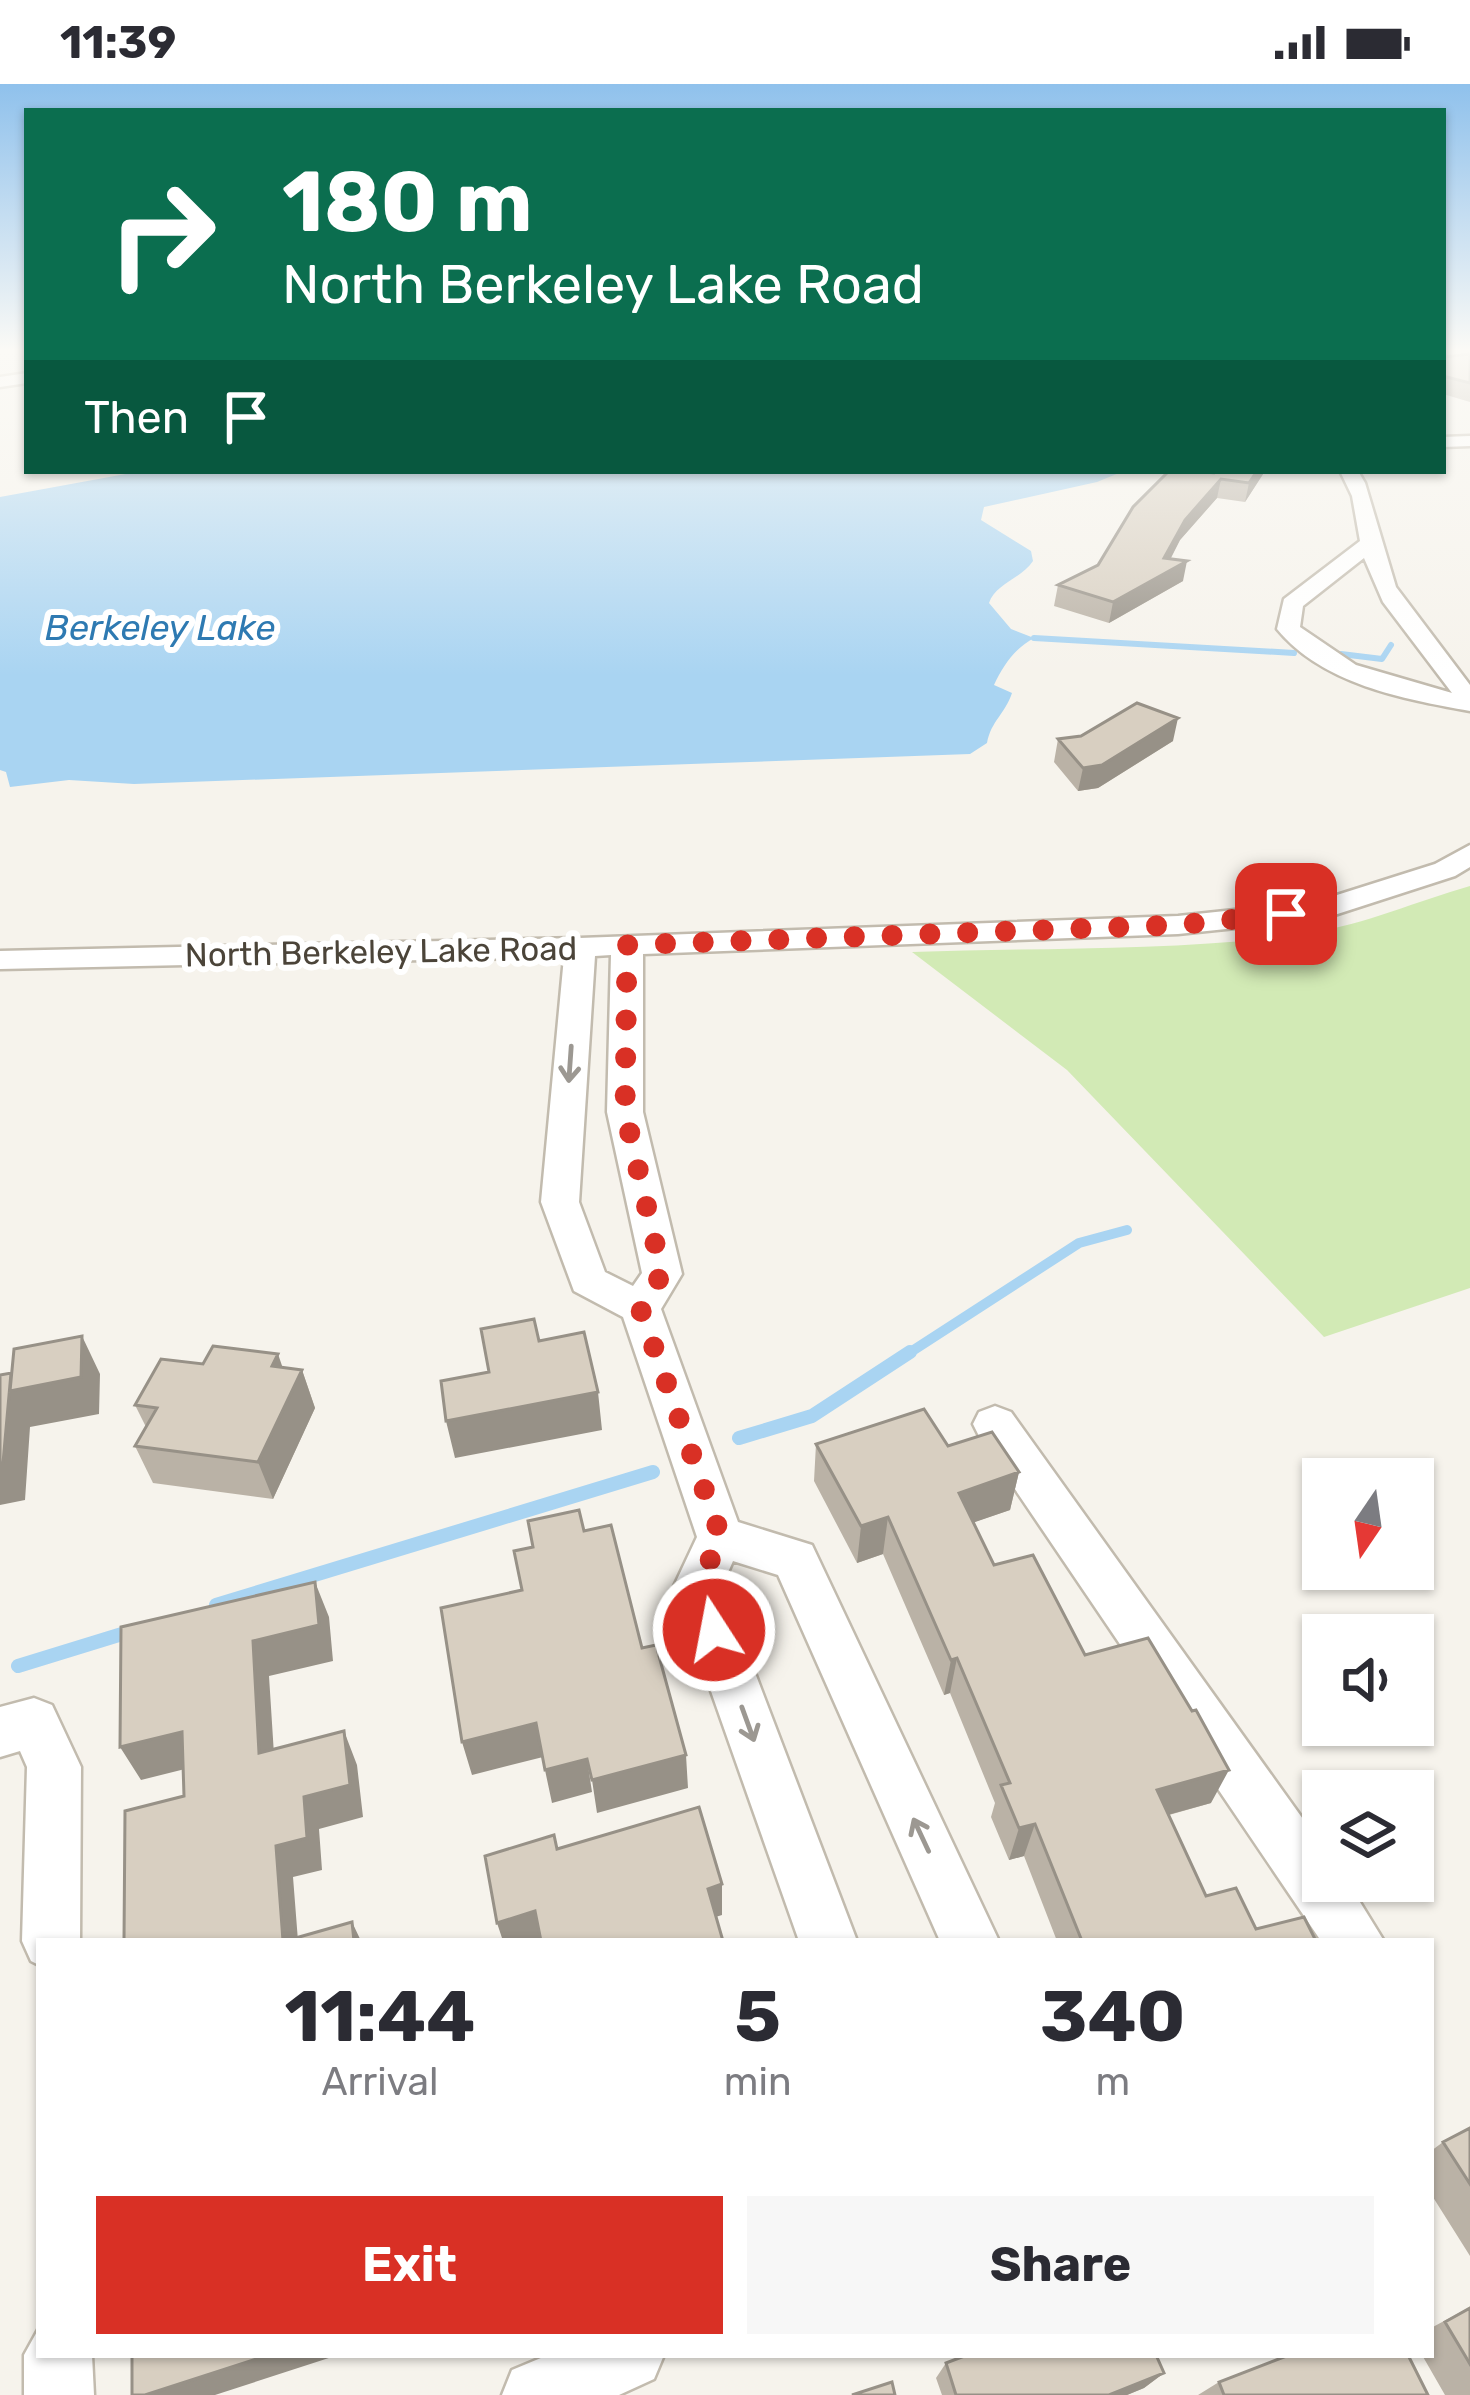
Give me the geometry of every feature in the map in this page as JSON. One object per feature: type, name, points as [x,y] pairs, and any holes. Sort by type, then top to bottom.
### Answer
[{"type":"street","points":[[1351,474],[1359,485],[1368,544],[1385,588],[1470,702]]},
{"type":"street","points":[[1368,544],[1292,604],[1288,628],[1303,645],[1364,675],[1470,702]]},
{"type":"street","name":"North Berkeley Lake Road","points":[[0,960],[580,947],[1199,923],[1322,910],[1406,884],[1470,854]]},
{"type":"street","points":[[627,945],[625,1117],[662,1274],[640,1308]]},
{"type":"street","points":[[580,947],[560,1202],[588,1282],[640,1308],[721,1537],[698,1586],[827,1938]]},
{"type":"street","points":[[566,1120],[625,1117]]},
{"type":"street","points":[[995,1424],[1352,1938]]},
{"type":"street","points":[[721,1537],[795,1560],[969,1938]]},
{"type":"street","points":[[0,1732],[34,1722],[54,1767],[51,1938]]},
{"type":"street","points":[[58,2358],[59,2395]]},
{"type":"street","points":[[537,2395],[623,2358]]},
{"type":"green space","points":[[1470,886],[1470,1288],[1324,1337],[1067,1070],[912,952],[1261,939],[1351,924]]},
{"type":"water","name":"Berkeley Lake","points":[[126,474],[1117,474],[984,507],[981,520],[1031,551],[1033,561],[989,603],[1011,629],[1034,638],[1015,652],[994,685],[1012,693],[987,743],[970,754],[134,784],[69,780],[10,787],[6,772],[0,770],[0,497]]},
{"type":"building","points":[[1166,474],[1255,474],[1249,483],[1221,479],[1185,520],[1164,558],[1187,561],[1113,602],[1058,585],[1098,565],[1133,507]]},
{"type":"building","points":[[1137,703],[1178,718],[1102,765],[1083,768],[1058,739],[1081,736]]},
{"type":"building","points":[[534,1319],[539,1341],[584,1332],[598,1392],[446,1421],[441,1381],[489,1372],[481,1329]]},
{"type":"building","points":[[82,1336],[81,1377],[10,1391],[14,1349]]},
{"type":"building","points":[[213,1346],[278,1354],[272,1366],[302,1370],[258,1462],[135,1446],[157,1408],[135,1405],[161,1359],[203,1364]]},
{"type":"building","points":[[11,1373],[3,1463],[0,1463],[0,1375]]},
{"type":"building","points":[[924,1409],[948,1446],[992,1432],[1019,1472],[959,1493],[994,1565],[1033,1555],[1085,1655],[1148,1638],[1229,1770],[1157,1790],[1206,1896],[1236,1888],[1256,1929],[1304,1917],[1314,1938],[1081,1938],[1035,1824],[1019,1828],[1001,1785],[1010,1783],[957,1658],[951,1660],[888,1517],[861,1526],[816,1444]]},
{"type":"building","points":[[579,1510],[584,1531],[611,1525],[642,1648],[656,1645],[686,1755],[592,1780],[587,1759],[545,1770],[536,1723],[462,1742],[441,1608],[522,1590],[514,1551],[533,1547],[528,1521]]},
{"type":"building","points":[[315,1582],[319,1625],[253,1641],[259,1753],[344,1731],[350,1785],[304,1797],[307,1838],[276,1846],[283,1938],[124,1938],[125,1811],[184,1796],[182,1732],[120,1747],[121,1627]]},
{"type":"building","points":[[699,1807],[722,1884],[708,1889],[722,1938],[540,1938],[535,1911],[497,1923],[485,1856],[554,1835],[557,1849]]},
{"type":"building","points":[[352,1922],[354,1938],[296,1938]]},
{"type":"building","points":[[1470,2128],[1470,2184],[1443,2142]]},
{"type":"building","points":[[1470,2308],[1470,2364],[1445,2322]]},
{"type":"building","points":[[132,2358],[260,2358],[145,2395],[132,2395]]},
{"type":"building","points":[[959,2358],[1157,2358],[1164,2373],[1109,2395],[956,2395],[946,2363]]},
{"type":"building","points":[[1281,2358],[1410,2358],[1428,2395],[1224,2395],[1219,2382]]},
{"type":"building","points":[[892,2382],[895,2395],[852,2395]]},
{"type":"waterway","points":[[1034,638],[1294,653]]},
{"type":"waterway","points":[[1341,654],[1382,659],[1391,645]]},
{"type":"waterway","points":[[906,1355],[1079,1243],[1127,1230]]},
{"type":"waterway","points":[[739,1438],[812,1416],[910,1352]]},
{"type":"waterway","points":[[216,1605],[653,1472]]},
{"type":"waterway","points":[[18,1666],[135,1630]]},
{"type":"route","points":[[714,1630],[698,1586],[721,1537],[640,1308],[662,1274],[625,1112],[627,945],[1178,925],[1286,914]]}]
